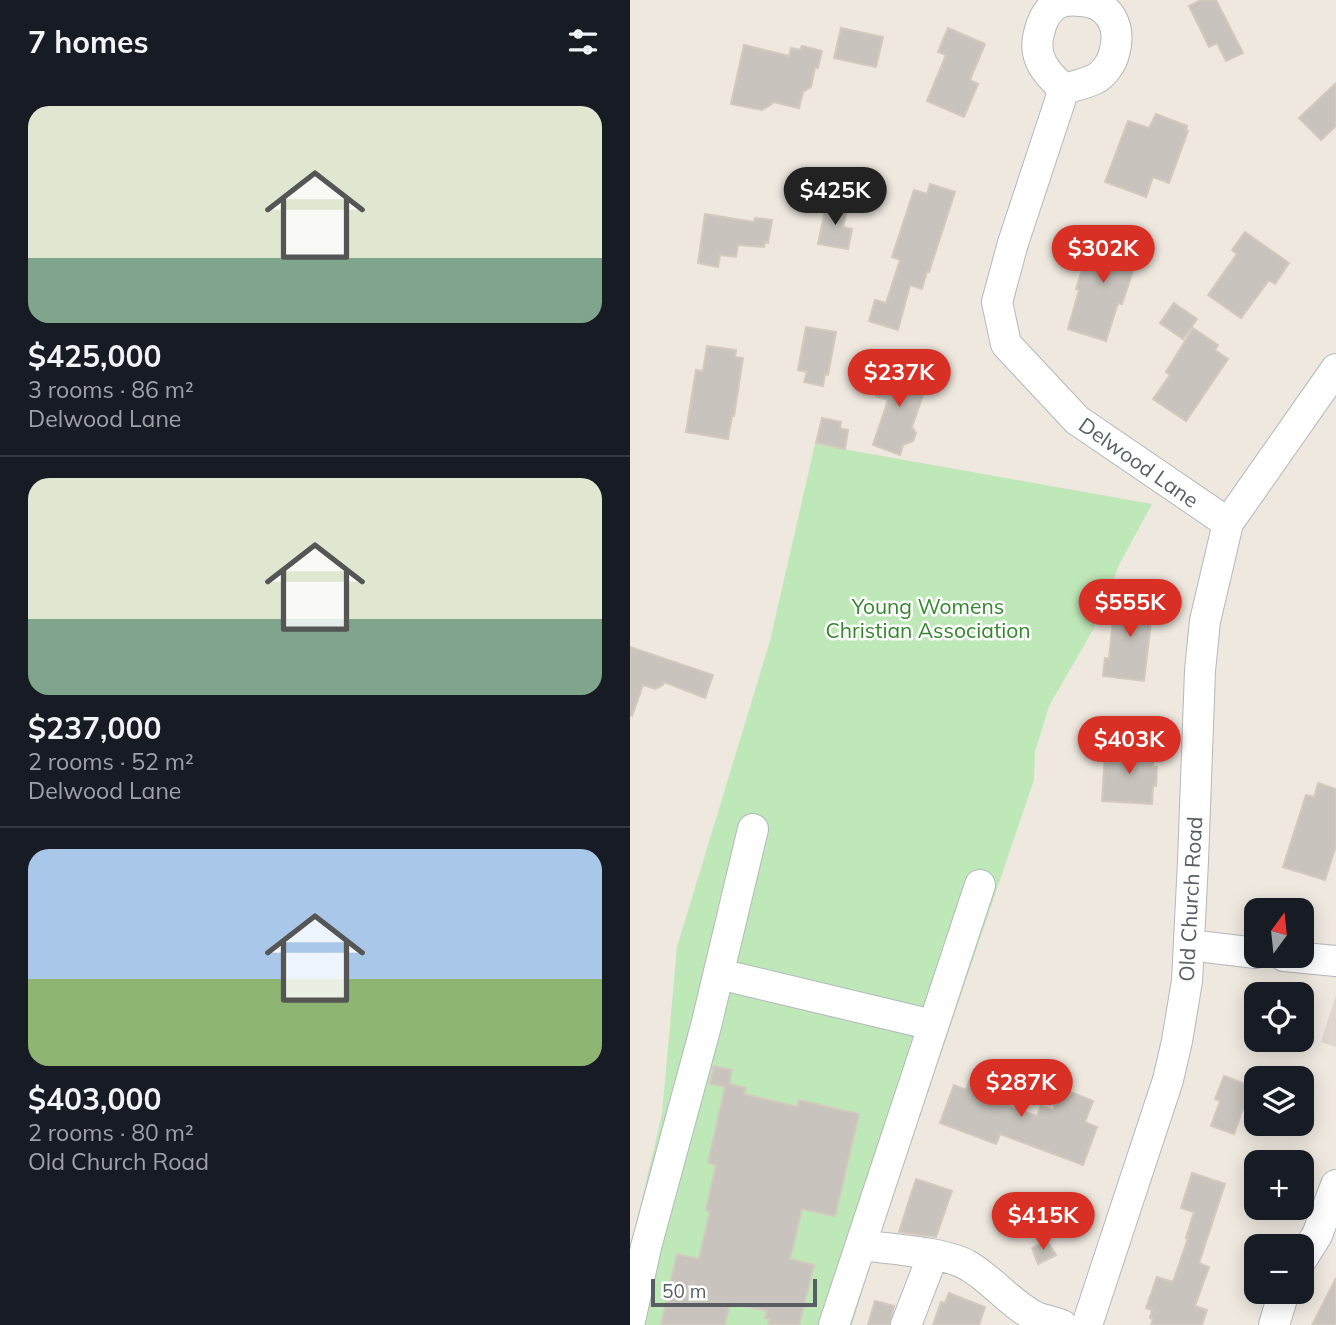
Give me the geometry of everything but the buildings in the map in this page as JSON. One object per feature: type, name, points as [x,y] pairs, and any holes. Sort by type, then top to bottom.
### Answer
[{"type":"street","name":"Delwood Lane","points":[[1063,89],[1013,243],[997,302],[1006,344],[1077,420],[1228,523]]},
{"type":"street","name":"Old Church Road","points":[[1087,1325],[1168,1080],[1177,1041],[1187,981],[1200,671],[1205,621],[1228,523],[1336,369]]},
{"type":"street","points":[[630,1321],[646,1247],[706,1026],[753,829]]},
{"type":"street","points":[[834,1325],[980,885]]},
{"type":"street","points":[[1189,944],[1244,951]]},
{"type":"street","points":[[1314,959],[1336,961]]},
{"type":"street","points":[[719,974],[933,1025]]},
{"type":"street","points":[[1314,1240],[1336,1185]]},
{"type":"street","points":[[861,1245],[933,1255],[964,1263],[1036,1317],[1062,1325]]},
{"type":"street","points":[[906,1325],[933,1255]]},
{"type":"street","points":[[1274,1325],[1280,1304]]},
{"type":"shaded area","points":[[1336,995],[1336,1047],[1321,1042]]},
{"type":"green space","name":"Young Womens Christian Association","points":[[815,444],[1152,504],[1120,563],[1094,628],[1049,706],[1035,752],[1034,780],[879,1236],[852,1325],[630,1325],[630,1250],[662,1114],[677,947],[770,641]]}]
